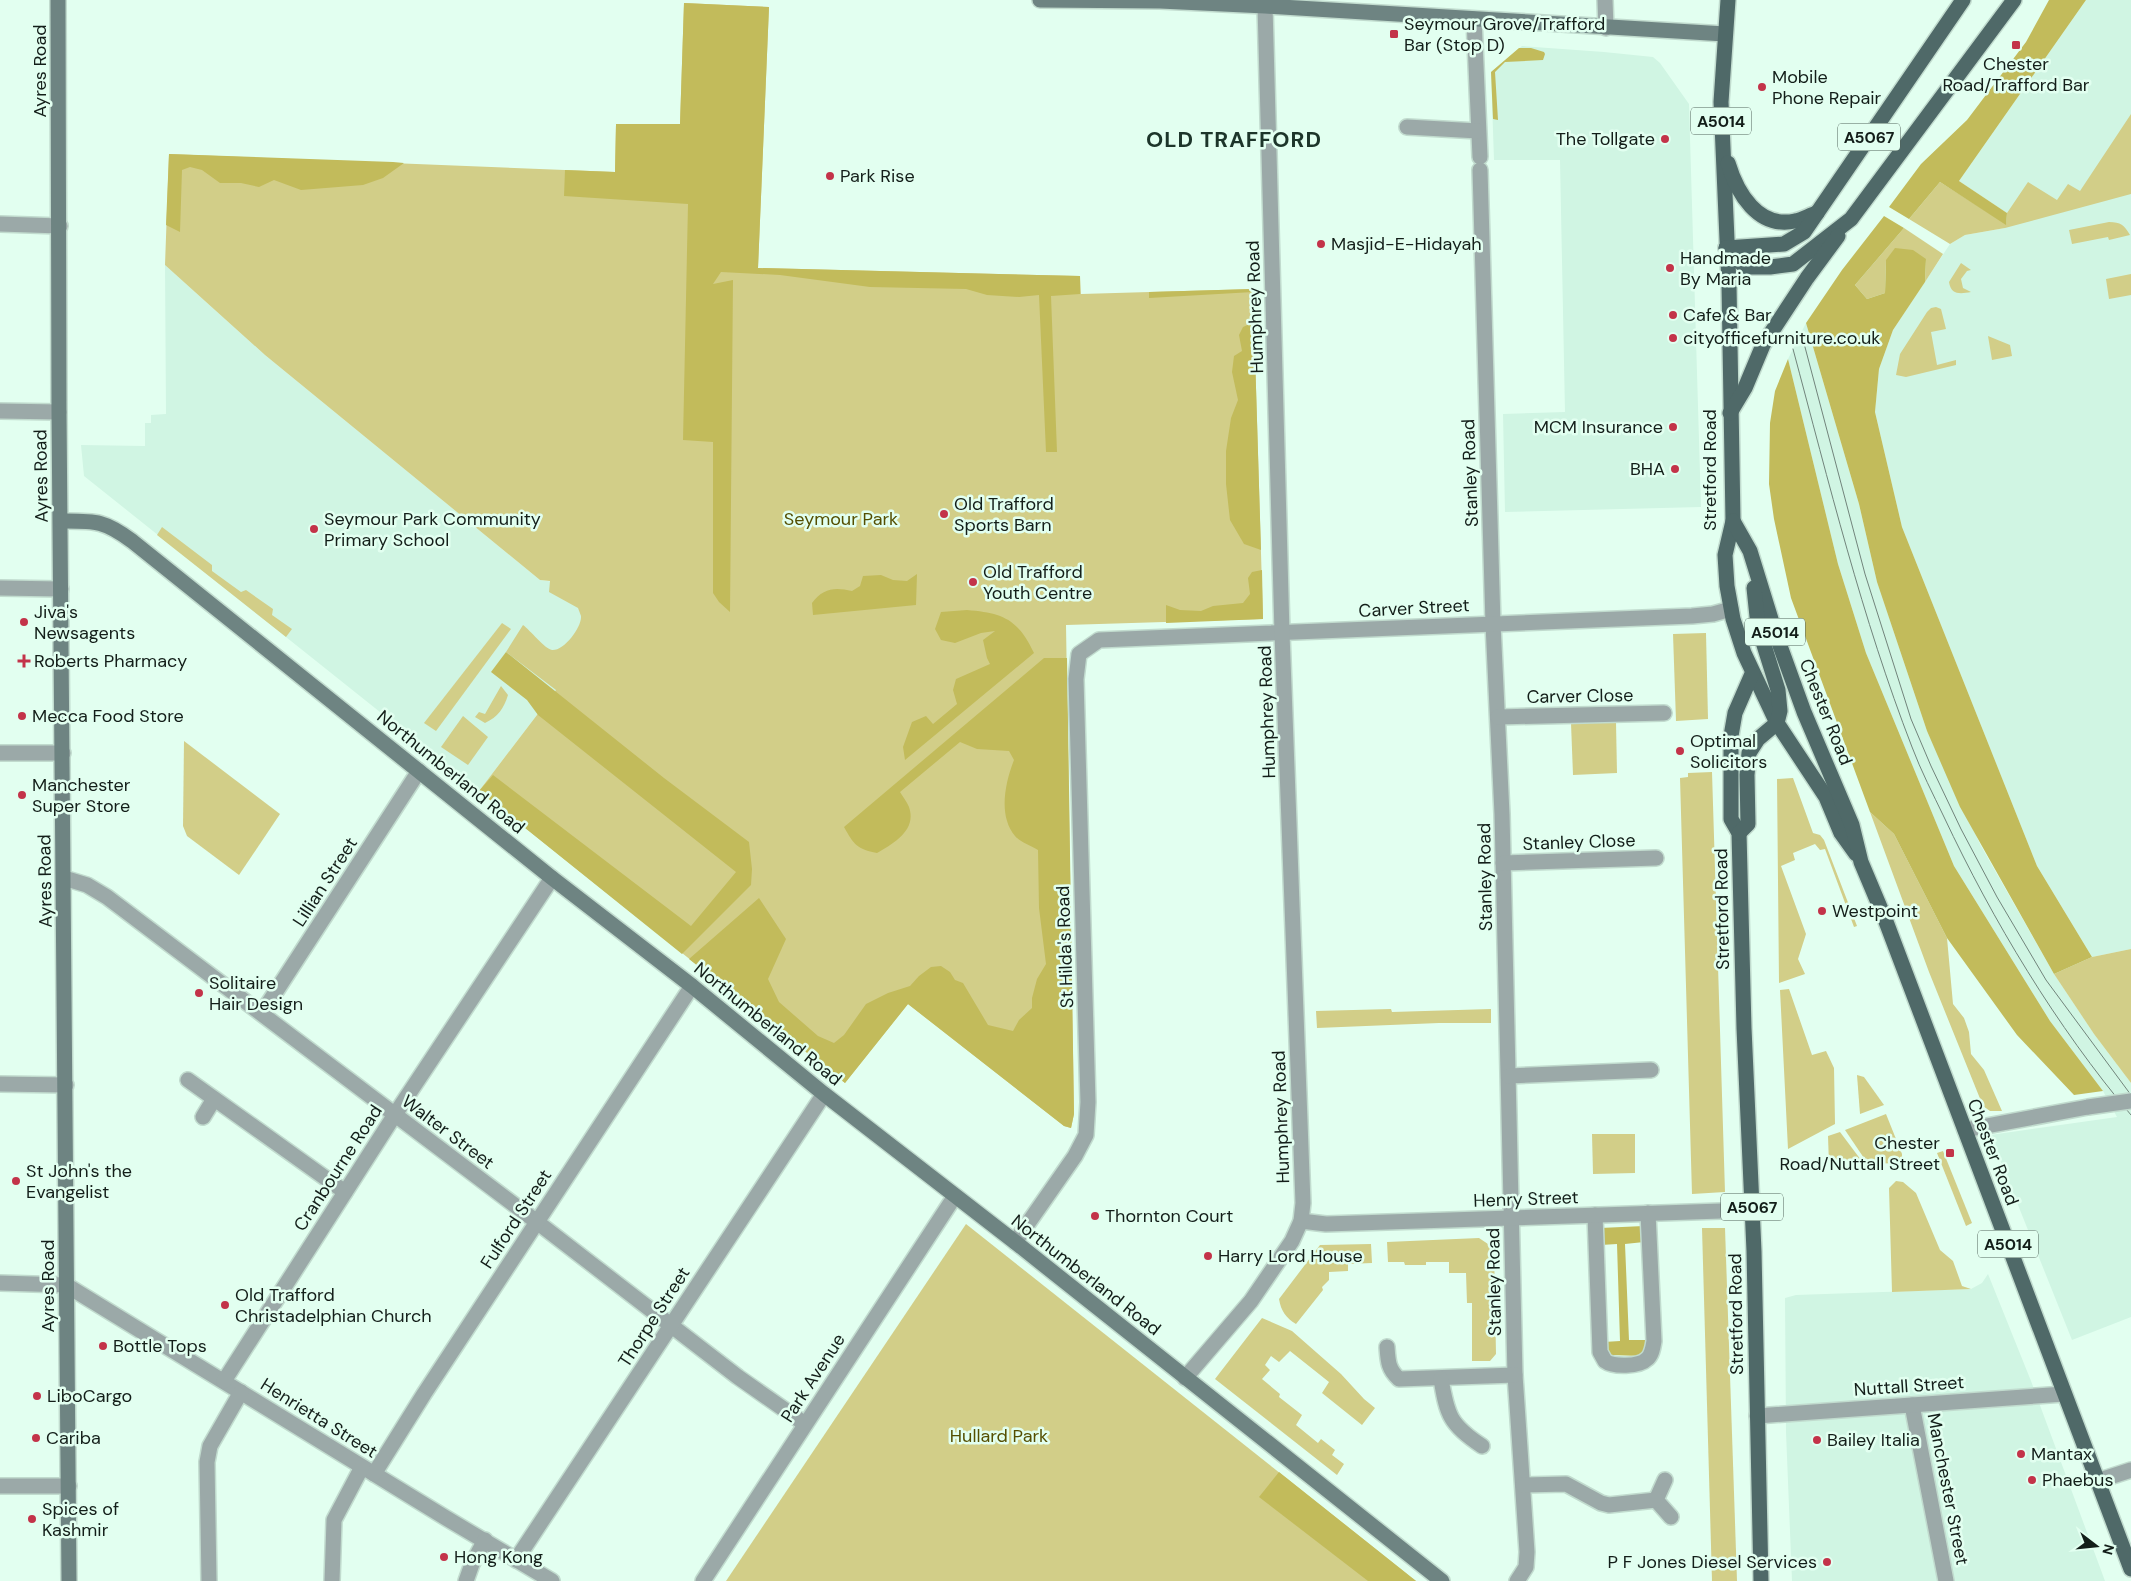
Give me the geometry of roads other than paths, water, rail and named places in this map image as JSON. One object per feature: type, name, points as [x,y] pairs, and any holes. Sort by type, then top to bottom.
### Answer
[{"type":"main road","name":"Ayres Road","points":[[58,0],[59,412],[69,1581]]},
{"type":"main road","points":[[1040,0],[1160,1],[1265,6],[1725,34]]},
{"type":"main road","name":"A5014","points":[[1726,248],[1721,102],[1728,0]]},
{"type":"main road","name":"A5067","points":[[1726,248],[1784,244],[1804,232],[1963,0]]},
{"type":"main road","name":"A5067","points":[[1730,413],[1745,388],[1763,345],[1807,278],[2014,0]]},
{"type":"main road","points":[[1721,132],[1734,184],[1747,204],[1762,215],[1782,222],[1796,221],[1818,212]]},
{"type":"main road","name":"A5067","points":[[1726,248],[1747,267],[1770,268],[1793,264],[1851,219]]},
{"type":"main road","name":"Stretford Road","points":[[1726,248],[1729,285],[1733,521],[1725,555],[1731,609],[1752,674],[1735,713],[1730,736],[1731,819],[1739,833],[1744,1028],[1752,1210],[1761,1581]]},
{"type":"main road","name":"Northumberland Road","points":[[61,521],[92,522],[114,528],[203,596],[552,878],[692,986],[824,1094],[1015,1242],[1442,1581]]},
{"type":"main road","name":"Chester Road","points":[[1733,521],[1750,551],[1775,632],[1804,712],[1852,824],[1861,862],[1885,919],[2131,1569]]},
{"type":"main road","points":[[1739,833],[1748,824],[1747,775],[1750,754],[1758,739],[1777,723],[1780,712],[1780,702],[1758,626],[1750,551]]},
{"type":"main road","name":"Chester Road","points":[[1752,674],[1777,723],[1826,797],[1841,833],[1861,862]]},
{"type":"street","points":[[1605,0],[1606,28]]},
{"type":"street","name":"Humphrey Road","points":[[1185,1378],[1251,1301],[1292,1241],[1301,1221],[1303,1202],[1282,633],[1265,6]]},
{"type":"street","name":"Stanley Road","points":[[1474,19],[1493,624],[1503,863],[1515,1375],[1527,1560],[1526,1567],[1517,1581]]},
{"type":"street","points":[[1407,127],[1478,131]]},
{"type":"street","points":[[0,224],[60,226]]},
{"type":"street","points":[[0,411],[59,412]]},
{"type":"street","points":[[0,588],[61,589]]},
{"type":"street","name":"Carver Street","points":[[1099,640],[1692,616],[1713,614],[1731,609]]},
{"type":"street","name":"St Hilda's Road","points":[[1015,1242],[1075,1156],[1086,1135],[1088,1102],[1076,679],[1079,654],[1099,640]]},
{"type":"street","name":"Carver Close","points":[[1498,717],[1664,713]]},
{"type":"street","points":[[0,752],[63,753]]},
{"type":"street","name":"Lillian Street","points":[[262,1013],[419,771]]},
{"type":"street","name":"Stanley Close","points":[[1503,863],[1656,858]]},
{"type":"street","name":"Walter Street","points":[[64,878],[87,885],[107,897],[262,1013],[394,1116],[672,1325],[738,1377],[805,1424]]},
{"type":"street","name":"Cranbourne Road","points":[[224,1381],[394,1116],[552,878]]},
{"type":"street","name":"Fulford Street","points":[[332,1581],[334,1520],[536,1222],[692,986]]},
{"type":"street","points":[[1509,1076],[1651,1070]]},
{"type":"street","points":[[188,1080],[345,1192]]},
{"type":"street","points":[[0,1084],[66,1085]]},
{"type":"street","name":"Thorpe Street","points":[[516,1560],[824,1094]]},
{"type":"street","points":[[203,1117],[214,1099]]},
{"type":"street","points":[[1965,1130],[2131,1102]]},
{"type":"street","name":"Park Avenue","points":[[703,1581],[955,1196]]},
{"type":"street","name":"Henry Street","points":[[1301,1221],[1326,1224],[1752,1210]]},
{"type":"street","points":[[1595,1215],[1600,1352],[1605,1361],[1614,1365],[1643,1362],[1649,1358],[1652,1350],[1654,1341],[1648,1213]]},
{"type":"street","points":[[0,1283],[66,1284]]},
{"type":"street","name":"Henrietta Street","points":[[66,1284],[368,1471],[552,1581]]},
{"type":"street","points":[[1387,1347],[1388,1363],[1391,1372],[1399,1379],[1515,1375]]},
{"type":"street","points":[[1441,1379],[1446,1406],[1453,1422],[1467,1436],[1482,1446]]},
{"type":"street","points":[[209,1581],[207,1462],[210,1446],[241,1392]]},
{"type":"street","name":"Nuttall Street","points":[[1757,1416],[2064,1394]]},
{"type":"street","name":"Manchester Street","points":[[1912,1404],[1946,1581]]},
{"type":"street","points":[[2097,1481],[2131,1470]]},
{"type":"street","points":[[1656,1500],[1666,1480]]},
{"type":"street","points":[[1523,1485],[1566,1484],[1601,1503],[1609,1505],[1656,1500]]},
{"type":"street","points":[[0,1486],[69,1486]]},
{"type":"street","points":[[1656,1500],[1671,1517]]},
{"type":"street","points":[[466,1581],[472,1564],[485,1540]]},
{"type":"tram line","points":[[1801,332],[1865,574],[1911,719],[1931,766],[1961,829],[1997,897],[2046,980],[2131,1095]]},
{"type":"tram line","points":[[1793,349],[1862,600],[1877,649],[1919,765],[1983,895],[2028,972],[2077,1046],[2131,1115]]},
{"type":"place","name":"Seymour Grove/Trafford Bar (Stop D)","points":[[1394,34]]},
{"type":"place","name":"Chester Road/Trafford Bar","points":[[2016,45]]},
{"type":"place","name":"Mobile Phone Repair","points":[[1762,87]]},
{"type":"place","name":"The Tollgate","points":[[1665,139]]},
{"type":"place","name":"Park Rise","points":[[830,176]]},
{"type":"place","name":"Masjid-E-Hidayah","points":[[1321,244]]},
{"type":"place","name":"Handmade By Maria","points":[[1670,268]]},
{"type":"place","name":"Cafe & Bar","points":[[1673,315]]},
{"type":"place","name":"cityofficefurniture.co.uk","points":[[1673,338]]},
{"type":"place","name":"MCM Insurance","points":[[1673,427]]},
{"type":"place","name":"BHA","points":[[1675,469]]},
{"type":"place","name":"Old Trafford Sports Barn","points":[[944,514]]},
{"type":"place","name":"Seymour Park Community Primary School","points":[[314,529]]},
{"type":"place","name":"Old Trafford Youth Centre","points":[[973,582]]},
{"type":"place","name":"Jiva's Newsagents","points":[[24,622]]},
{"type":"place","name":"Roberts Pharmacy","points":[[24,661]]},
{"type":"place","name":"Mecca Food Store","points":[[22,716]]},
{"type":"place","name":"Optimal Solicitors","points":[[1680,751]]},
{"type":"place","name":"Manchester Super Store","points":[[22,795]]},
{"type":"place","name":"Westpoint","points":[[1822,911]]},
{"type":"place","name":"Solitaire Hair Design","points":[[199,993]]},
{"type":"place","name":"Chester Road/Nuttall Street","points":[[1950,1153]]},
{"type":"place","name":"St John's the Evangelist","points":[[16,1181]]},
{"type":"place","name":"Thornton Court","points":[[1095,1216]]},
{"type":"place","name":"Harry Lord House","points":[[1208,1256]]},
{"type":"place","name":"Old Trafford Christadelphian Church","points":[[225,1305]]},
{"type":"place","name":"Bottle Tops","points":[[103,1346]]},
{"type":"place","name":"LiboCargo","points":[[37,1396]]},
{"type":"place","name":"Cariba","points":[[36,1438]]},
{"type":"place","name":"Bailey Italia","points":[[1817,1440]]},
{"type":"place","name":"Mantax","points":[[2021,1454]]},
{"type":"place","name":"Phaebus","points":[[2032,1480]]},
{"type":"place","name":"Spices of Kashmir","points":[[32,1519]]},
{"type":"place","name":"Hong Kong","points":[[444,1557]]},
{"type":"place","name":"P F Jones Diesel Services","points":[[1827,1562]]},
{"type":"district","name":"OLD TRAFFORD","points":[[1234,139]]},
{"type":"park label","name":"Seymour Park","points":[[841,519]]},
{"type":"park label","name":"Hullard Park","points":[[999,1436]]}]
